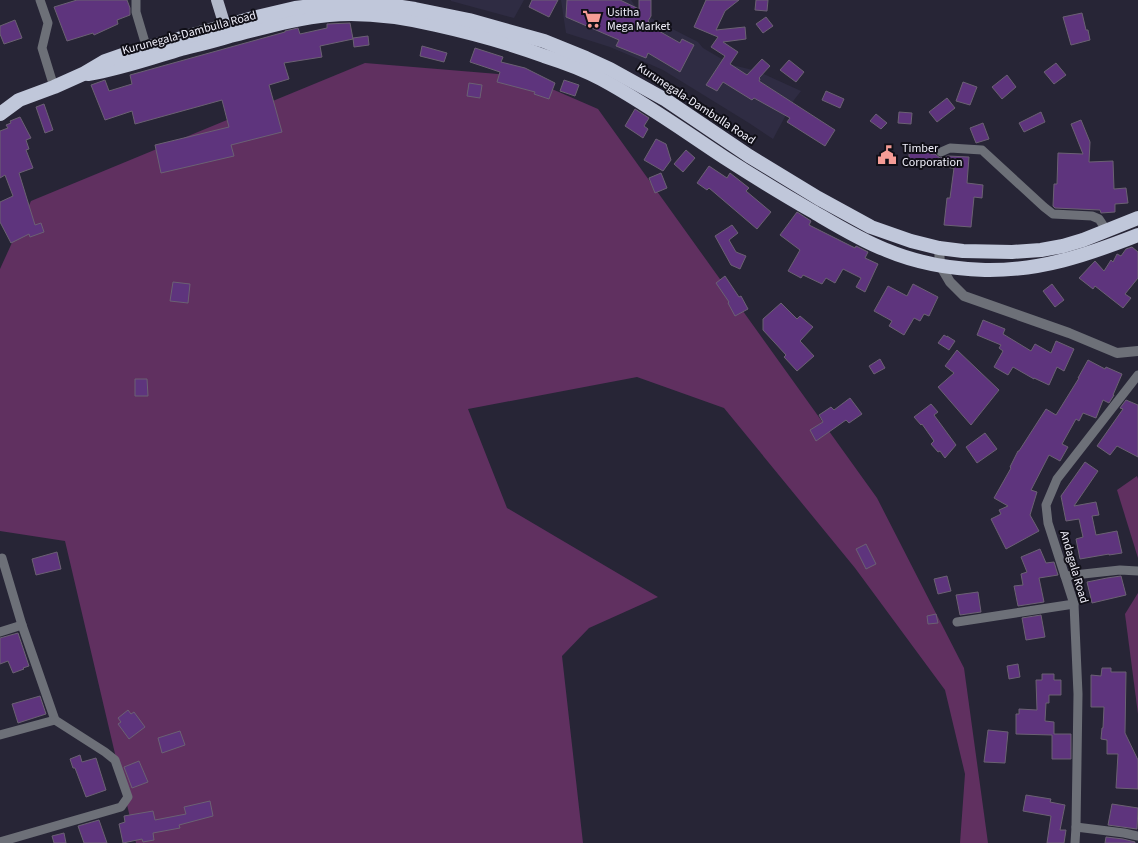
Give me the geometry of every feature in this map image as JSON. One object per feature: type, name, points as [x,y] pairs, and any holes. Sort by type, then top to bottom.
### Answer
[{"type":"highway","name":"Kurunegala-Dambulla Road","points":[[0,114],[19,100],[83,74],[105,61],[260,16],[295,8],[336,3],[376,3],[469,20],[544,41],[586,58],[666,100],[749,156],[818,198],[871,227],[912,241],[939,248],[963,251],[1012,252],[1041,250],[1063,246],[1138,218]]},
{"type":"highway","name":"Kurunegala-Dambulla Road","points":[[83,74],[106,71],[195,45],[309,17],[363,15],[399,19],[434,25],[518,46],[598,77],[781,193],[843,229],[885,250],[913,259],[940,266],[985,270],[1031,267],[1073,258],[1138,235]]},
{"type":"main road","points":[[218,0],[225,26]]},
{"type":"street","points":[[40,0],[48,24],[42,48],[54,87]]},
{"type":"street","points":[[136,0],[136,12],[147,49]]},
{"type":"street","points":[[941,152],[950,148],[982,150],[1053,214],[1092,216],[1099,219],[1107,231]]},
{"type":"street","points":[[939,248],[940,266],[950,282],[964,296],[1069,333],[1117,353],[1138,351]]},
{"type":"street","name":"Andagala Road","points":[[1074,843],[1076,827],[1078,694],[1074,604],[1048,523],[1046,505],[1057,479],[1138,375]]},
{"type":"street","points":[[0,842],[121,807],[128,797],[115,760],[54,720],[22,626],[2,558]]},
{"type":"street","points":[[1065,576],[1120,570],[1138,571]]},
{"type":"street","points":[[957,622],[1074,604]]},
{"type":"street","points":[[0,632],[22,626]]},
{"type":"street","points":[[0,735],[54,720]]},
{"type":"street","points":[[1076,827],[1138,836]]},
{"type":"shaded area","points":[[451,0],[524,0],[514,18]]},
{"type":"shaded area","points":[[561,0],[631,0],[639,12],[698,42],[703,48],[732,65],[757,71],[801,91],[794,100],[773,139],[663,70],[610,47],[566,33]]},
{"type":"shaded area","points":[[365,63],[522,76],[598,109],[877,498],[964,668],[988,843],[960,843],[965,774],[945,690],[855,568],[724,408],[637,377],[468,409],[507,508],[658,597],[589,628],[562,656],[583,843],[136,843],[65,541],[0,531],[0,269],[31,201]]},
{"type":"shaded area","points":[[1137,476],[1138,479],[1138,558],[1117,490]]},
{"type":"shaded area","points":[[1138,593],[1138,714],[1125,614]]},
{"type":"building","points":[[77,0],[127,0],[130,15],[117,20],[118,24],[94,35],[93,33],[67,41],[54,7]]},
{"type":"building","points":[[532,0],[558,0],[549,17],[529,7]]},
{"type":"building","points":[[567,0],[620,0],[639,9],[639,0],[651,0],[651,16],[648,21],[650,26],[680,43],[682,39],[694,45],[680,72],[648,53],[646,58],[616,46],[619,40],[566,17]]},
{"type":"building","points":[[706,0],[739,0],[725,11],[716,30],[745,27],[746,39],[723,42],[738,52],[730,64],[747,75],[762,59],[770,66],[759,78],[759,81],[835,130],[825,146],[787,122],[790,118],[754,98],[752,100],[723,82],[717,91],[706,85],[725,56],[711,47],[718,37],[694,27]]},
{"type":"building","points":[[756,0],[768,0],[767,11],[755,10]]},
{"type":"building","points":[[1082,13],[1090,40],[1071,45],[1063,17]]},
{"type":"building","points":[[766,17],[773,26],[763,33],[756,24]]},
{"type":"building","points":[[15,20],[22,38],[4,44],[0,34],[0,26]]},
{"type":"building","points":[[350,23],[353,39],[320,46],[322,57],[284,63],[289,79],[269,85],[282,132],[231,145],[234,156],[161,173],[155,145],[229,127],[222,100],[135,124],[132,111],[105,120],[91,85],[105,80],[109,91],[132,84],[130,75],[285,31],[298,28],[300,34],[327,28],[327,24]]},
{"type":"building","points":[[368,36],[369,45],[354,47],[353,38]]},
{"type":"building","points":[[422,46],[447,53],[444,62],[420,56]]},
{"type":"building","points":[[475,48],[503,57],[501,62],[525,68],[555,83],[549,99],[534,94],[535,92],[497,82],[500,72],[470,62]]},
{"type":"building","points":[[789,60],[804,72],[796,82],[780,70]]},
{"type":"building","points":[[1056,63],[1066,75],[1054,84],[1044,72]]},
{"type":"building","points":[[1007,75],[1016,87],[1002,99],[992,87]]},
{"type":"building","points":[[564,80],[579,85],[575,96],[560,91]]},
{"type":"building","points":[[963,82],[977,87],[970,105],[956,101]]},
{"type":"building","points":[[469,83],[482,85],[480,98],[467,96]]},
{"type":"building","points":[[826,91],[844,99],[840,108],[822,100]]},
{"type":"building","points":[[947,98],[955,108],[937,122],[929,112]]},
{"type":"building","points":[[44,104],[53,130],[45,133],[36,107]]},
{"type":"building","points":[[635,109],[649,118],[644,126],[648,129],[643,138],[625,126]]},
{"type":"building","points":[[899,112],[912,113],[911,124],[898,123]]},
{"type":"building","points":[[1041,112],[1045,122],[1024,132],[1019,123]]},
{"type":"building","points":[[876,114],[887,123],[881,129],[870,121]]},
{"type":"building","points":[[20,117],[31,138],[26,140],[29,149],[26,150],[33,168],[19,173],[35,225],[41,223],[44,232],[30,237],[29,234],[11,243],[0,222],[0,202],[13,196],[5,175],[0,178],[0,131],[8,128],[6,125],[11,123],[10,121]]},
{"type":"building","points":[[1081,120],[1090,142],[1089,162],[1113,161],[1114,189],[1126,188],[1128,203],[1115,204],[1115,212],[1101,213],[1100,210],[1055,208],[1053,206],[1054,184],[1057,184],[1058,153],[1083,154],[1071,124]]},
{"type":"building","points":[[983,123],[989,139],[976,143],[970,128]]},
{"type":"building","points":[[656,139],[666,144],[671,160],[663,171],[644,160]]},
{"type":"building","points":[[909,148],[931,148],[931,154],[935,154],[940,158],[948,156],[969,157],[967,183],[983,185],[982,198],[974,197],[971,227],[944,225],[947,198],[950,198],[954,168],[942,167],[942,164],[909,164]]},
{"type":"building","points":[[686,150],[695,158],[683,172],[674,164]]},
{"type":"building","points":[[709,166],[727,178],[730,173],[749,188],[746,191],[771,212],[757,229],[709,188],[707,190],[697,183]]},
{"type":"building","points":[[661,173],[667,188],[655,193],[649,178]]},
{"type":"building","points":[[797,212],[811,221],[809,225],[855,248],[856,246],[868,252],[865,258],[878,264],[865,292],[856,287],[861,278],[843,269],[835,283],[826,278],[822,284],[803,275],[801,278],[788,271],[800,250],[780,235]]},
{"type":"building","points":[[732,225],[738,233],[729,240],[736,252],[746,256],[740,269],[731,265],[715,236]]},
{"type":"building","points":[[1132,247],[1138,252],[1138,278],[1125,294],[1131,298],[1123,308],[1095,286],[1093,289],[1079,278],[1095,261],[1104,271],[1111,260],[1113,262],[1117,254],[1121,256],[1126,249]]},
{"type":"building","points":[[725,276],[739,297],[741,296],[748,309],[735,316],[729,302],[716,283]]},
{"type":"building","points":[[173,282],[190,284],[188,303],[170,301]]},
{"type":"building","points":[[913,284],[938,297],[929,316],[924,314],[920,321],[914,318],[904,335],[889,326],[892,321],[874,311],[888,286],[907,296]]},
{"type":"building","points":[[1052,284],[1064,300],[1055,307],[1043,291]]},
{"type":"building","points":[[781,303],[797,319],[800,316],[813,327],[800,341],[814,356],[797,371],[784,357],[786,355],[763,330],[763,319]]},
{"type":"building","points":[[983,320],[1005,329],[1003,334],[1031,351],[1035,344],[1051,353],[1056,341],[1074,349],[1064,371],[1057,367],[1049,385],[1013,367],[1008,375],[994,367],[1003,351],[999,348],[1001,345],[977,335]]},
{"type":"building","points":[[944,335],[955,341],[949,350],[938,343]]},
{"type":"building","points":[[957,350],[999,390],[971,425],[938,387],[954,373],[945,366]]},
{"type":"building","points":[[880,359],[885,368],[874,374],[869,366]]},
{"type":"building","points":[[1088,360],[1105,369],[1106,367],[1122,374],[1114,395],[1109,403],[1103,400],[1096,418],[1083,413],[1079,421],[1076,419],[1062,444],[1068,447],[1060,461],[1049,455],[1031,490],[1037,492],[1030,515],[1039,531],[1006,549],[991,519],[1001,514],[999,510],[1008,506],[994,498],[1018,451],[1046,409],[1056,415]]},
{"type":"building","points":[[135,379],[147,379],[148,396],[135,396]]},
{"type":"building","points":[[850,398],[862,414],[849,423],[846,420],[816,441],[810,430],[823,422],[819,415],[831,407],[834,410]]},
{"type":"building","points":[[1126,400],[1138,405],[1138,457],[1117,446],[1110,455],[1097,446],[1123,409],[1120,408]]},
{"type":"building","points":[[931,404],[938,412],[934,415],[956,445],[945,458],[931,444],[934,441],[922,424],[914,417]]},
{"type":"building","points":[[985,433],[997,449],[977,463],[966,447]]},
{"type":"building","points":[[1085,462],[1098,471],[1074,506],[1096,502],[1099,515],[1092,516],[1096,535],[1117,531],[1122,553],[1080,559],[1076,539],[1083,537],[1079,519],[1066,521],[1061,496]]},
{"type":"building","points":[[866,544],[876,564],[866,569],[856,549]]},
{"type":"building","points":[[1040,549],[1046,563],[1054,562],[1058,575],[1039,578],[1044,602],[1018,606],[1014,586],[1023,585],[1021,574],[1027,572],[1021,557]]},
{"type":"building","points":[[57,552],[61,569],[36,575],[32,559]]},
{"type":"building","points":[[947,576],[951,591],[938,594],[934,579]]},
{"type":"building","points":[[1121,576],[1126,595],[1092,603],[1087,582]]},
{"type":"building","points":[[978,592],[981,612],[960,615],[956,595]]},
{"type":"building","points":[[936,614],[938,623],[928,624],[927,616]]},
{"type":"building","points":[[1041,615],[1045,637],[1026,640],[1022,618]]},
{"type":"building","points":[[18,633],[29,666],[13,673],[8,661],[0,664],[0,638]]},
{"type":"building","points":[[1018,664],[1020,677],[1009,679],[1007,666]]},
{"type":"building","points":[[1102,668],[1111,668],[1111,672],[1126,672],[1125,733],[1138,760],[1138,789],[1116,788],[1118,754],[1107,754],[1107,740],[1101,739],[1104,707],[1091,707],[1091,675],[1101,676]]},
{"type":"building","points":[[1042,674],[1054,674],[1054,680],[1061,680],[1061,695],[1049,695],[1049,703],[1046,703],[1045,721],[1054,722],[1054,734],[1071,734],[1071,759],[1052,759],[1052,735],[1016,734],[1016,714],[1019,714],[1019,709],[1037,710],[1036,680],[1042,680]]},
{"type":"building","points":[[40,696],[46,714],[18,723],[12,704]]},
{"type":"building","points":[[128,710],[131,714],[134,712],[145,727],[129,739],[118,724],[121,722],[118,718]]},
{"type":"building","points":[[988,730],[1008,732],[1005,763],[984,762]]},
{"type":"building","points":[[180,731],[185,745],[162,753],[158,738]]},
{"type":"building","points":[[80,755],[82,762],[96,758],[106,790],[86,797],[70,759]]},
{"type":"building","points":[[139,761],[148,782],[132,788],[124,767]]},
{"type":"building","points":[[1026,795],[1051,799],[1050,802],[1065,805],[1060,830],[1066,830],[1064,843],[1047,843],[1051,816],[1023,811]]},
{"type":"building","points":[[210,801],[213,816],[179,825],[180,828],[153,833],[154,840],[143,842],[142,839],[123,843],[119,824],[125,822],[124,816],[153,811],[155,820],[186,814],[184,807]]},
{"type":"building","points":[[1112,804],[1138,808],[1137,829],[1108,825]]},
{"type":"building","points":[[99,820],[107,843],[84,843],[78,826]]},
{"type":"building","points":[[64,833],[66,843],[54,843],[52,836]]},
{"type":"building","points":[[1106,837],[1123,839],[1135,843],[1105,843]]},
{"type":"place","name":"Usitha Mega Market","points":[[592,19]]},
{"type":"place","name":"Timber Corporation","points":[[887,155]]}]
